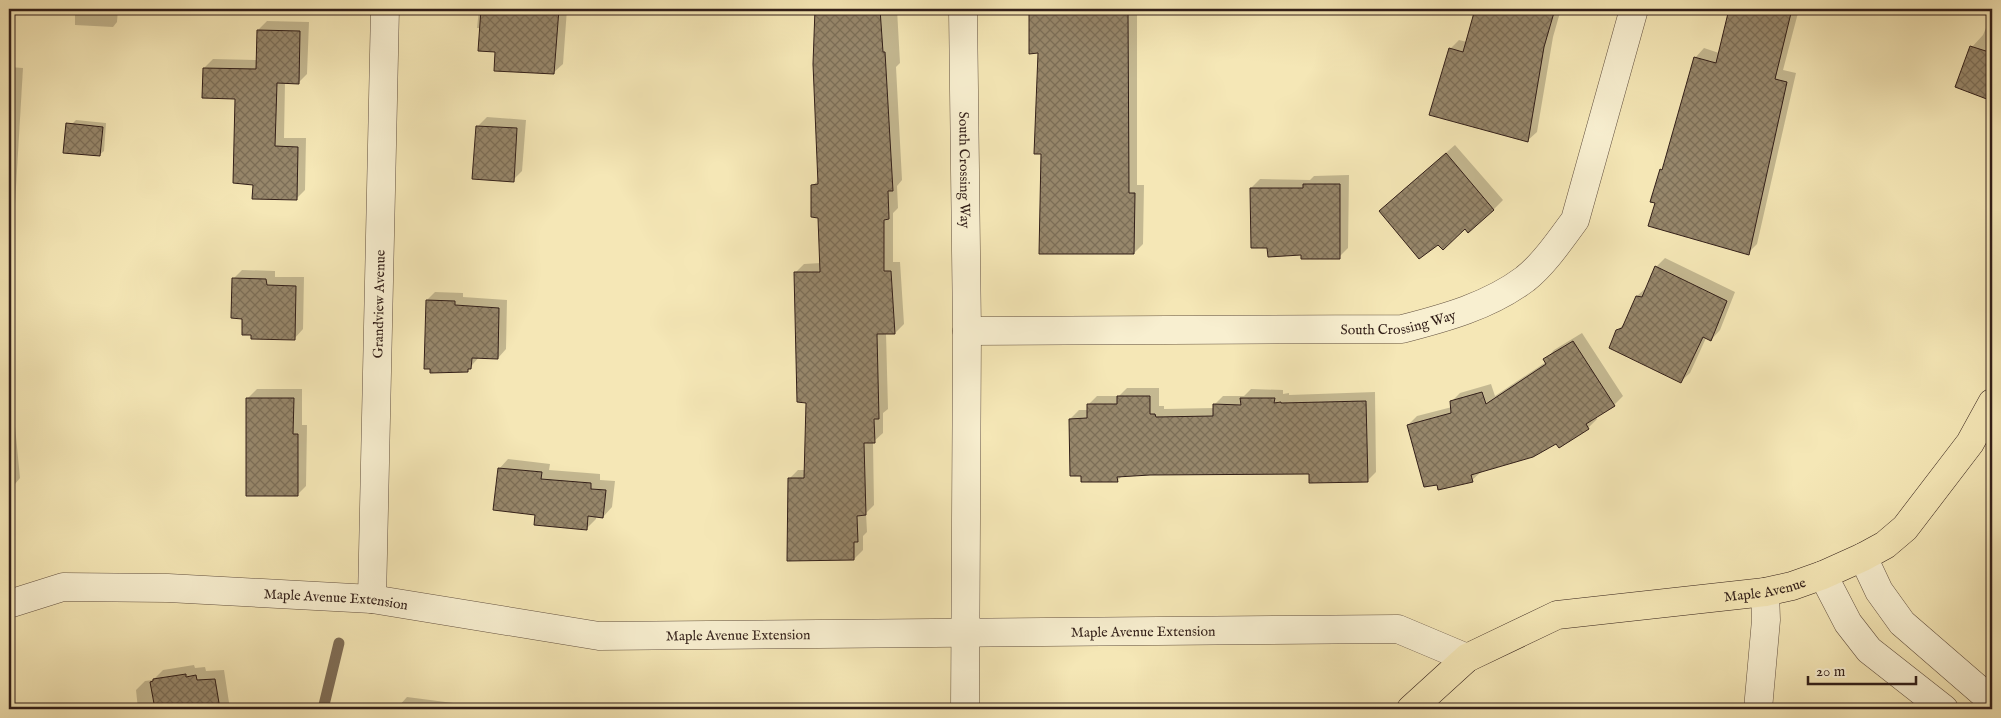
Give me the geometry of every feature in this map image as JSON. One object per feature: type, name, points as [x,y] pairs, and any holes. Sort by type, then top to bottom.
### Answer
[{"type":"main road","name":"Maple Avenue","points":[[1411,709],[1467,658],[1557,614],[1765,592],[1792,586],[1823,575],[1885,545],[1905,528],[1970,443],[1992,403]]},
{"type":"street","name":"Grandview Avenue","points":[[372,599],[384,9]]},
{"type":"street","name":"South Crossing Way","points":[[963,9],[967,331],[965,709]]},
{"type":"street","name":"South Crossing Way","points":[[967,331],[1402,329],[1447,318],[1492,299],[1526,278],[1554,248],[1575,220],[1634,9]]},
{"type":"street","points":[[1862,557],[1879,591],[1902,623],[1992,701]]},
{"type":"street","points":[[1823,575],[1848,623],[1869,650],[1944,709]]},
{"type":"street","name":"Maple Avenue Extension","points":[[9,604],[63,587],[168,588],[372,599],[599,636],[1398,629],[1467,658]]},
{"type":"street","points":[[1758,709],[1766,620],[1765,592]]},
{"type":"building","points":[[481,9],[559,9],[554,74],[494,71],[495,52],[478,51]]},
{"type":"building","points":[[815,9],[880,9],[883,52],[885,52],[893,191],[888,191],[889,219],[884,220],[884,271],[891,271],[895,334],[877,334],[879,419],[874,419],[875,443],[864,443],[866,515],[857,516],[858,542],[854,542],[854,560],[787,561],[788,478],[804,478],[806,403],[797,402],[794,272],[820,272],[818,218],[811,217],[811,185],[818,184],[813,64]]},
{"type":"building","points":[[1029,9],[1128,9],[1129,193],[1135,193],[1134,254],[1039,254],[1041,154],[1034,154],[1038,53],[1029,54]]},
{"type":"building","points":[[1475,9],[1555,9],[1544,47],[1528,142],[1429,115],[1449,48],[1463,52]]},
{"type":"building","points":[[1729,9],[1792,9],[1775,79],[1787,82],[1749,255],[1648,226],[1655,203],[1650,202],[1660,169],[1662,170],[1694,57],[1716,63]]},
{"type":"building","points":[[257,30],[300,31],[299,84],[277,83],[275,146],[298,147],[297,200],[252,199],[253,185],[233,183],[235,99],[202,98],[203,68],[256,69]]},
{"type":"building","points":[[1970,46],[1992,53],[1992,101],[1955,87]]},
{"type":"building","points":[[66,123],[103,127],[100,156],[63,153]]},
{"type":"building","points":[[476,126],[517,128],[514,182],[472,179]]},
{"type":"building","points":[[1446,153],[1494,210],[1468,233],[1465,229],[1443,250],[1438,245],[1419,259],[1379,211]]},
{"type":"building","points":[[1303,184],[1340,184],[1340,259],[1301,259],[1301,255],[1268,257],[1267,248],[1251,248],[1250,188],[1303,188]]},
{"type":"building","points":[[1655,266],[1727,301],[1711,341],[1703,337],[1681,383],[1609,348],[1616,330],[1622,328],[1636,296],[1642,297]]},
{"type":"building","points":[[232,278],[266,279],[267,285],[296,286],[295,340],[251,339],[251,335],[242,335],[242,319],[231,318]]},
{"type":"building","points":[[426,300],[455,301],[455,305],[499,308],[498,359],[472,358],[471,369],[468,369],[468,372],[430,373],[430,369],[424,369]]},
{"type":"building","points":[[1573,341],[1615,406],[1586,424],[1589,429],[1559,448],[1556,444],[1533,457],[1471,475],[1473,482],[1438,490],[1437,485],[1424,487],[1407,425],[1451,413],[1450,401],[1482,392],[1486,404],[1546,364],[1543,359]]},
{"type":"building","points":[[1117,396],[1150,396],[1150,414],[1155,414],[1156,417],[1213,416],[1213,404],[1241,405],[1240,398],[1275,398],[1274,403],[1366,401],[1368,482],[1309,483],[1309,474],[1150,475],[1117,477],[1118,482],[1081,482],[1081,476],[1070,476],[1069,419],[1087,418],[1087,404],[1117,404]]},
{"type":"building","points":[[246,398],[294,398],[293,434],[298,434],[298,496],[246,496]]},
{"type":"building","points":[[498,468],[542,472],[541,479],[591,483],[591,489],[606,490],[603,518],[588,516],[587,530],[534,525],[535,515],[493,510]]},
{"type":"building","points":[[186,674],[186,677],[196,675],[197,680],[215,679],[220,709],[155,709],[150,682],[153,679]]},
{"type":"waterway","points":[[323,709],[339,643]]}]
